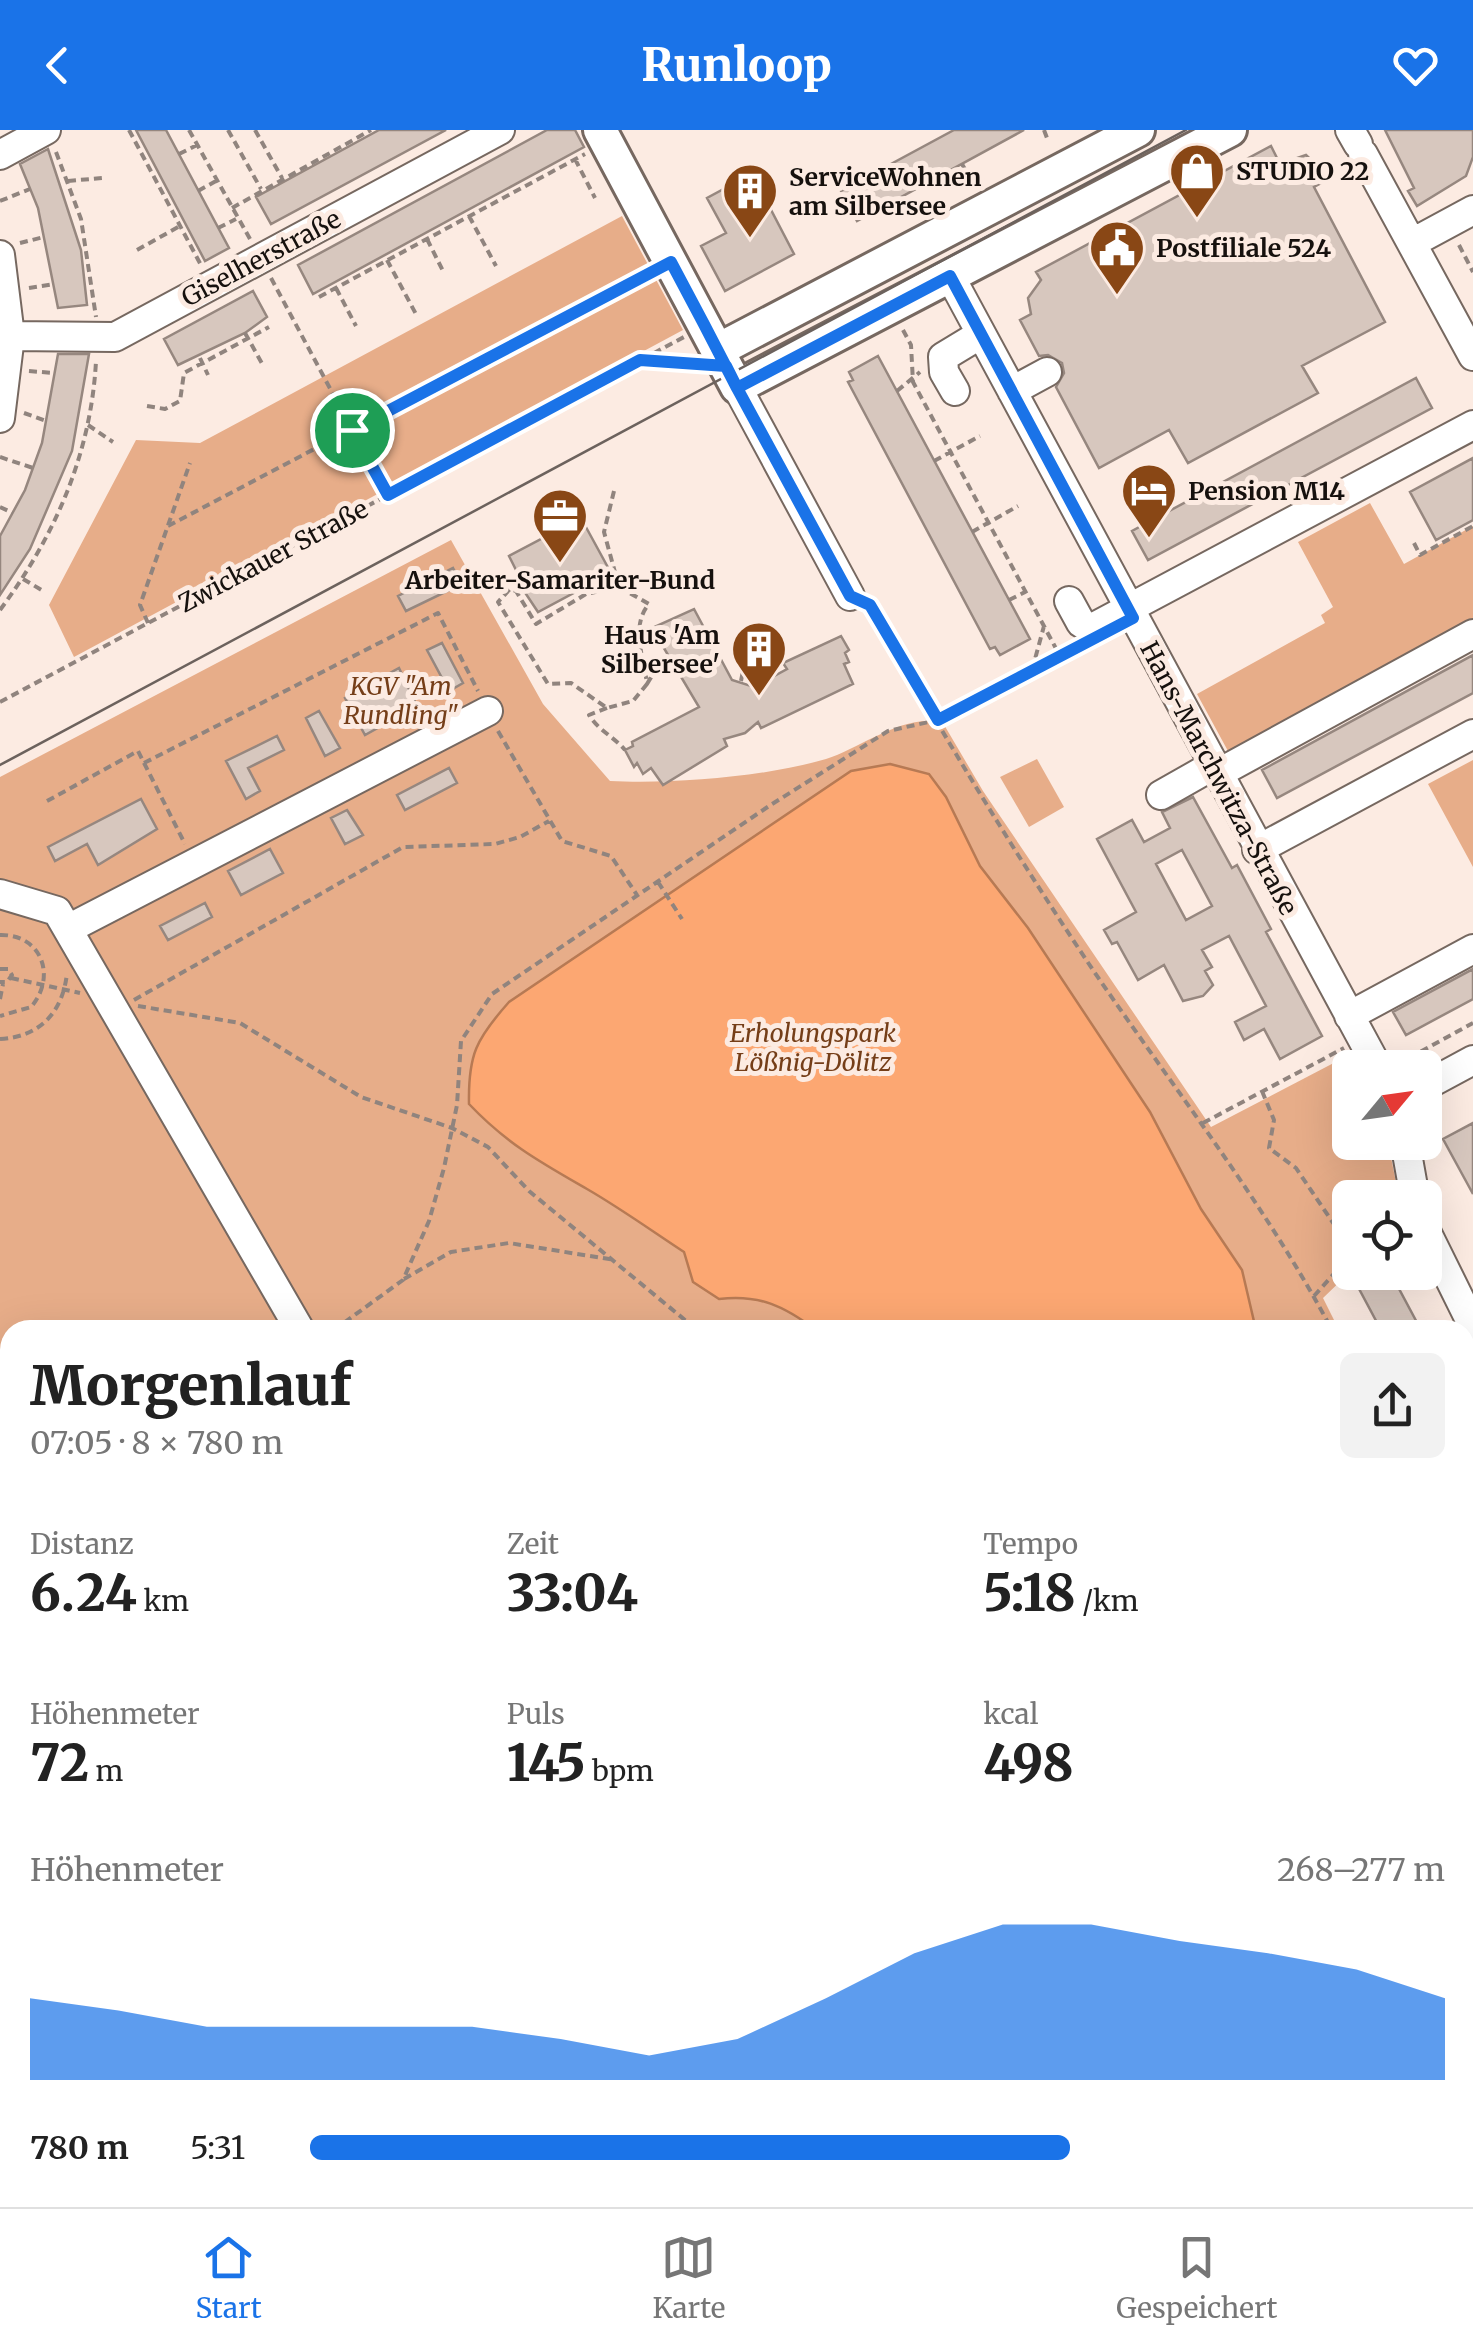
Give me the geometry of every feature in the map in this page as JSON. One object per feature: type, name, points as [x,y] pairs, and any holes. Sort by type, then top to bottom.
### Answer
[{"type":"main road","points":[[721,357],[1138,130]]},
{"type":"main road","points":[[721,357],[950,276],[1230,130]]},
{"type":"main road","points":[[603,136],[721,357]]},
{"type":"street","points":[[0,155],[46,130]]},
{"type":"street","name":"Giselherstraße","points":[[10,336],[115,337],[500,130]]},
{"type":"street","points":[[1357,143],[1473,356]]},
{"type":"street","points":[[1412,243],[1473,210]]},
{"type":"street","points":[[0,418],[10,336],[7,250]]},
{"type":"street","name":"Hans-Marchwitza-Straße","points":[[950,276],[1368,1050]]},
{"type":"street","points":[[955,391],[944,372],[944,357],[981,334]]},
{"type":"street","points":[[721,357],[850,596]]},
{"type":"street","points":[[1012,391],[1047,372]]},
{"type":"street","points":[[1069,602],[1081,624],[1092,628],[1473,426]]},
{"type":"street","points":[[1160,794],[1214,770],[1473,634]]},
{"type":"street","points":[[68,929],[196,866],[488,711]]},
{"type":"street","points":[[1258,850],[1473,734]]},
{"type":"street","points":[[0,894],[56,911],[294,1320]]},
{"type":"street","points":[[1356,1028],[1473,949]]},
{"type":"street","points":[[1442,1077],[1473,1060]]},
{"type":"street","points":[[1442,1263],[1470,1320]]},
{"type":"path","points":[[0,610],[23,579],[63,505],[88,424],[97,337],[90,258],[68,181],[46,130]]},
{"type":"path","points":[[129,130],[212,285]]},
{"type":"path","points":[[188,130],[388,495]]},
{"type":"path","points":[[228,130],[261,190]]},
{"type":"path","points":[[255,130],[282,178]]},
{"type":"path","points":[[349,130],[354,139]]},
{"type":"path","points":[[232,208],[370,130]]},
{"type":"path","points":[[1044,130],[1048,138]]},
{"type":"path","points":[[319,297],[575,160],[603,136]]},
{"type":"path","points":[[179,154],[197,145]]},
{"type":"path","points":[[575,160],[595,198]]},
{"type":"path","points":[[962,164],[971,180]]},
{"type":"path","points":[[68,181],[102,178]]},
{"type":"path","points":[[198,191],[217,181]]},
{"type":"path","points":[[0,201],[30,189]]},
{"type":"path","points":[[469,216],[496,266]]},
{"type":"path","points":[[218,228],[238,218]]},
{"type":"path","points":[[1448,224],[1473,272]]},
{"type":"path","points":[[137,250],[180,226]]},
{"type":"path","points":[[7,250],[44,237]]},
{"type":"path","points":[[427,239],[444,272]]},
{"type":"path","points":[[387,260],[417,316]]},
{"type":"path","points":[[352,430],[671,262]]},
{"type":"path","points":[[7,290],[54,284]]},
{"type":"path","points":[[336,288],[356,326]]},
{"type":"path","points":[[147,406],[165,409],[180,400],[184,373],[201,360],[269,327]]},
{"type":"path","points":[[902,328],[911,345],[913,382],[1060,656]]},
{"type":"path","points":[[246,336],[264,368]]},
{"type":"path","points":[[640,360],[721,357]]},
{"type":"path","name":"Zwickauer Straße","points":[[0,702],[640,360],[721,357]]},
{"type":"path","points":[[201,360],[208,375]]},
{"type":"path","points":[[8,370],[54,372]]},
{"type":"path","points":[[88,424],[113,442]]},
{"type":"path","points":[[168,526],[339,436]]},
{"type":"path","points":[[934,461],[980,436]]},
{"type":"path","points":[[0,457],[33,468]]},
{"type":"path","points":[[148,623],[140,605],[190,463]]},
{"type":"path","points":[[614,491],[604,532],[619,587]]},
{"type":"path","points":[[972,532],[1018,506]]},
{"type":"path","points":[[0,507],[13,514]]},
{"type":"path","points":[[1414,544],[1420,555],[1473,526]]},
{"type":"path","points":[[23,579],[44,592]]},
{"type":"path","points":[[608,708],[570,682],[548,684],[498,602],[510,590],[516,591],[536,624],[586,594],[619,587],[649,604],[642,612],[639,639],[646,684]]},
{"type":"path","points":[[1009,600],[1025,592]]},
{"type":"path","points":[[850,596],[870,605],[981,796],[1094,970],[1203,1124],[1327,1320]]},
{"type":"path","points":[[1031,672],[1044,626]]},
{"type":"path","points":[[403,1280],[429,1222],[452,1128],[460,1041],[492,994],[888,731],[938,720],[1090,640]]},
{"type":"path","points":[[741,681],[747,652]]},
{"type":"path","points":[[625,750],[610,734],[598,729],[589,715],[633,700],[656,668],[675,661]]},
{"type":"path","points":[[47,801],[138,751],[196,866]]},
{"type":"path","points":[[549,821],[520,837],[494,844],[403,848],[126,1004],[240,1022],[361,1097],[452,1128],[488,1147],[529,1191],[685,1320]]},
{"type":"path","points":[[658,882],[682,919]]},
{"type":"path","points":[[0,935],[24,939],[35,948],[42,959],[44,986],[31,1007],[0,1016]]},
{"type":"path","points":[[0,969],[8,969],[11,978]]},
{"type":"path","points":[[0,1039],[23,1036],[48,1021],[66,991],[68,969]]},
{"type":"path","points":[[0,998],[1,982],[11,978],[66,991]]},
{"type":"path","points":[[1425,1050],[1473,1023]]},
{"type":"path","points":[[1203,1124],[1262,1092],[1356,1028]]},
{"type":"path","points":[[1262,1092],[1274,1120],[1269,1148],[1296,1168],[1332,1221]]},
{"type":"path","points":[[348,1320],[403,1280],[451,1252],[508,1243],[615,1260]]},
{"type":"path","points":[[1314,1296],[1332,1276]]},
{"type":"green space","points":[[622,216],[683,330],[74,657],[49,605],[136,440],[200,443]]},
{"type":"green space","points":[[1370,503],[1404,564],[1473,526],[1473,634],[1235,764],[1197,694],[1325,623],[1321,615],[1333,607],[1298,542]]},
{"type":"green space","name":"Erholungspark Lößnig-Dölitz","points":[[451,540],[543,704],[610,781],[748,775],[826,759],[914,722],[943,723],[983,791],[1211,1127],[1332,1064],[1332,1160],[1391,1160],[1396,1180],[1332,1180],[1332,1289],[1323,1298],[1334,1320],[0,1320],[0,777]]},
{"type":"green space","points":[[1037,759],[1064,807],[1029,827],[1000,777]]},
{"type":"green space","points":[[1473,760],[1473,867],[1428,784]]},
{"type":"shaded area","points":[[890,764],[929,774],[946,797],[980,866],[1028,928],[1150,1112],[1201,1209],[1242,1270],[1254,1320],[802,1320],[759,1300],[719,1299],[693,1282],[684,1252],[525,1151],[469,1104],[476,1049],[509,1002],[851,771]]},
{"type":"building","points":[[136,130],[166,130],[229,248],[205,261]]},
{"type":"building","points":[[379,130],[446,130],[271,224],[256,197]]},
{"type":"building","points":[[547,130],[575,130],[584,147],[313,294],[298,265]]},
{"type":"building","points":[[954,130],[1024,130],[857,221],[841,191]]},
{"type":"building","points":[[1385,130],[1473,130],[1473,157],[1466,176],[1417,206],[1408,191],[1414,188]]},
{"type":"building","points":[[1271,146],[1280,164],[1306,155],[1326,174],[1325,181],[1314,187],[1385,322],[1302,366],[1318,393],[1188,463],[1169,430],[1099,468],[1056,387],[1064,373],[1062,363],[1048,355],[1039,356],[1020,320],[1031,314],[1028,298],[1041,280],[1036,272]]},
{"type":"building","points":[[48,149],[81,250],[87,305],[58,308],[38,208],[20,164]]},
{"type":"building","name":"ServiceWohnen am Silbersee","points":[[733,184],[751,218],[770,208],[794,254],[725,291],[701,246],[726,233],[707,198]]},
{"type":"building","points":[[253,291],[267,317],[245,333],[178,365],[164,339]]},
{"type":"building","points":[[58,354],[89,354],[72,451],[30,549],[0,595],[0,536],[25,490],[42,443]]},
{"type":"building","points":[[878,356],[1030,639],[1000,655],[995,647],[990,649],[848,382],[853,380],[849,372]]},
{"type":"building","points":[[1416,378],[1432,408],[1148,560],[1132,531]]},
{"type":"building","points":[[1473,458],[1473,520],[1436,540],[1410,492]]},
{"type":"building","name":"Arbeiter-Samariter-Bund","points":[[581,518],[611,573],[538,612],[514,576],[518,574],[509,556]]},
{"type":"building","points":[[453,568],[462,584],[406,611],[398,596]]},
{"type":"building","name":"Haus 'Am Silbersee'","points":[[694,609],[732,680],[754,687],[787,669],[783,663],[841,636],[849,650],[845,653],[849,662],[844,664],[853,684],[761,728],[758,722],[745,733],[724,739],[727,746],[663,785],[651,768],[643,774],[637,763],[634,767],[625,750],[633,746],[632,742],[699,707],[652,628]]},
{"type":"building","points":[[442,643],[463,683],[449,691],[427,650]]},
{"type":"building","points":[[1473,655],[1473,693],[1277,798],[1262,770]]},
{"type":"building","points":[[399,668],[417,706],[365,735],[345,698]]},
{"type":"building","points":[[319,711],[340,748],[325,756],[306,718]]},
{"type":"building","points":[[277,736],[284,750],[248,768],[260,791],[246,799],[226,761]]},
{"type":"building","points":[[449,768],[457,783],[405,810],[397,795]]},
{"type":"building","points":[[1193,797],[1232,868],[1237,865],[1271,929],[1266,932],[1322,1036],[1280,1059],[1264,1029],[1244,1040],[1235,1022],[1266,1006],[1229,936],[1202,950],[1212,967],[1205,971],[1213,985],[1203,996],[1183,1001],[1164,965],[1138,980],[1117,942],[1112,944],[1104,930],[1136,912],[1097,839],[1132,820],[1144,842],[1170,828],[1162,812]],"holes":[[[1182,850],[1212,906],[1186,920],[1156,864]]]},
{"type":"building","points":[[141,799],[157,829],[98,865],[87,844],[55,861],[48,847]]},
{"type":"building","points":[[347,810],[363,835],[345,844],[331,818]]},
{"type":"building","points":[[270,849],[283,873],[241,895],[228,871]]},
{"type":"building","points":[[205,903],[212,917],[168,940],[160,926]]},
{"type":"building","points":[[1473,969],[1473,999],[1406,1035],[1393,1012]]},
{"type":"building","points":[[1473,1123],[1473,1194],[1443,1139]]},
{"type":"building","points":[[1360,1290],[1400,1290],[1416,1320],[1376,1320]]},
{"type":"tram line","points":[[0,765],[1186,130]]},
{"type":"place","name":"STUDIO 22","points":[[1197,220]]},
{"type":"place","name":"ServiceWohnen am Silbersee","points":[[750,240]]},
{"type":"place","name":"Postfiliale 524","points":[[1117,297]]},
{"type":"place","name":"Pension M14","points":[[1149,540]]},
{"type":"place","name":"Arbeiter-Samariter-Bund","points":[[560,565]]},
{"type":"place","name":"Haus 'Am Silbersee'","points":[[759,698]]},
{"type":"route","points":[[352,430],[388,495],[640,360],[726,366],[737,388],[850,596],[870,605],[938,720],[1133,618],[950,276],[737,388],[730,374],[726,366],[718,350],[671,262],[352,430]]},
{"type":"park label","name":"KGV \"Am Rundling\"","points":[[401,700]]}]
